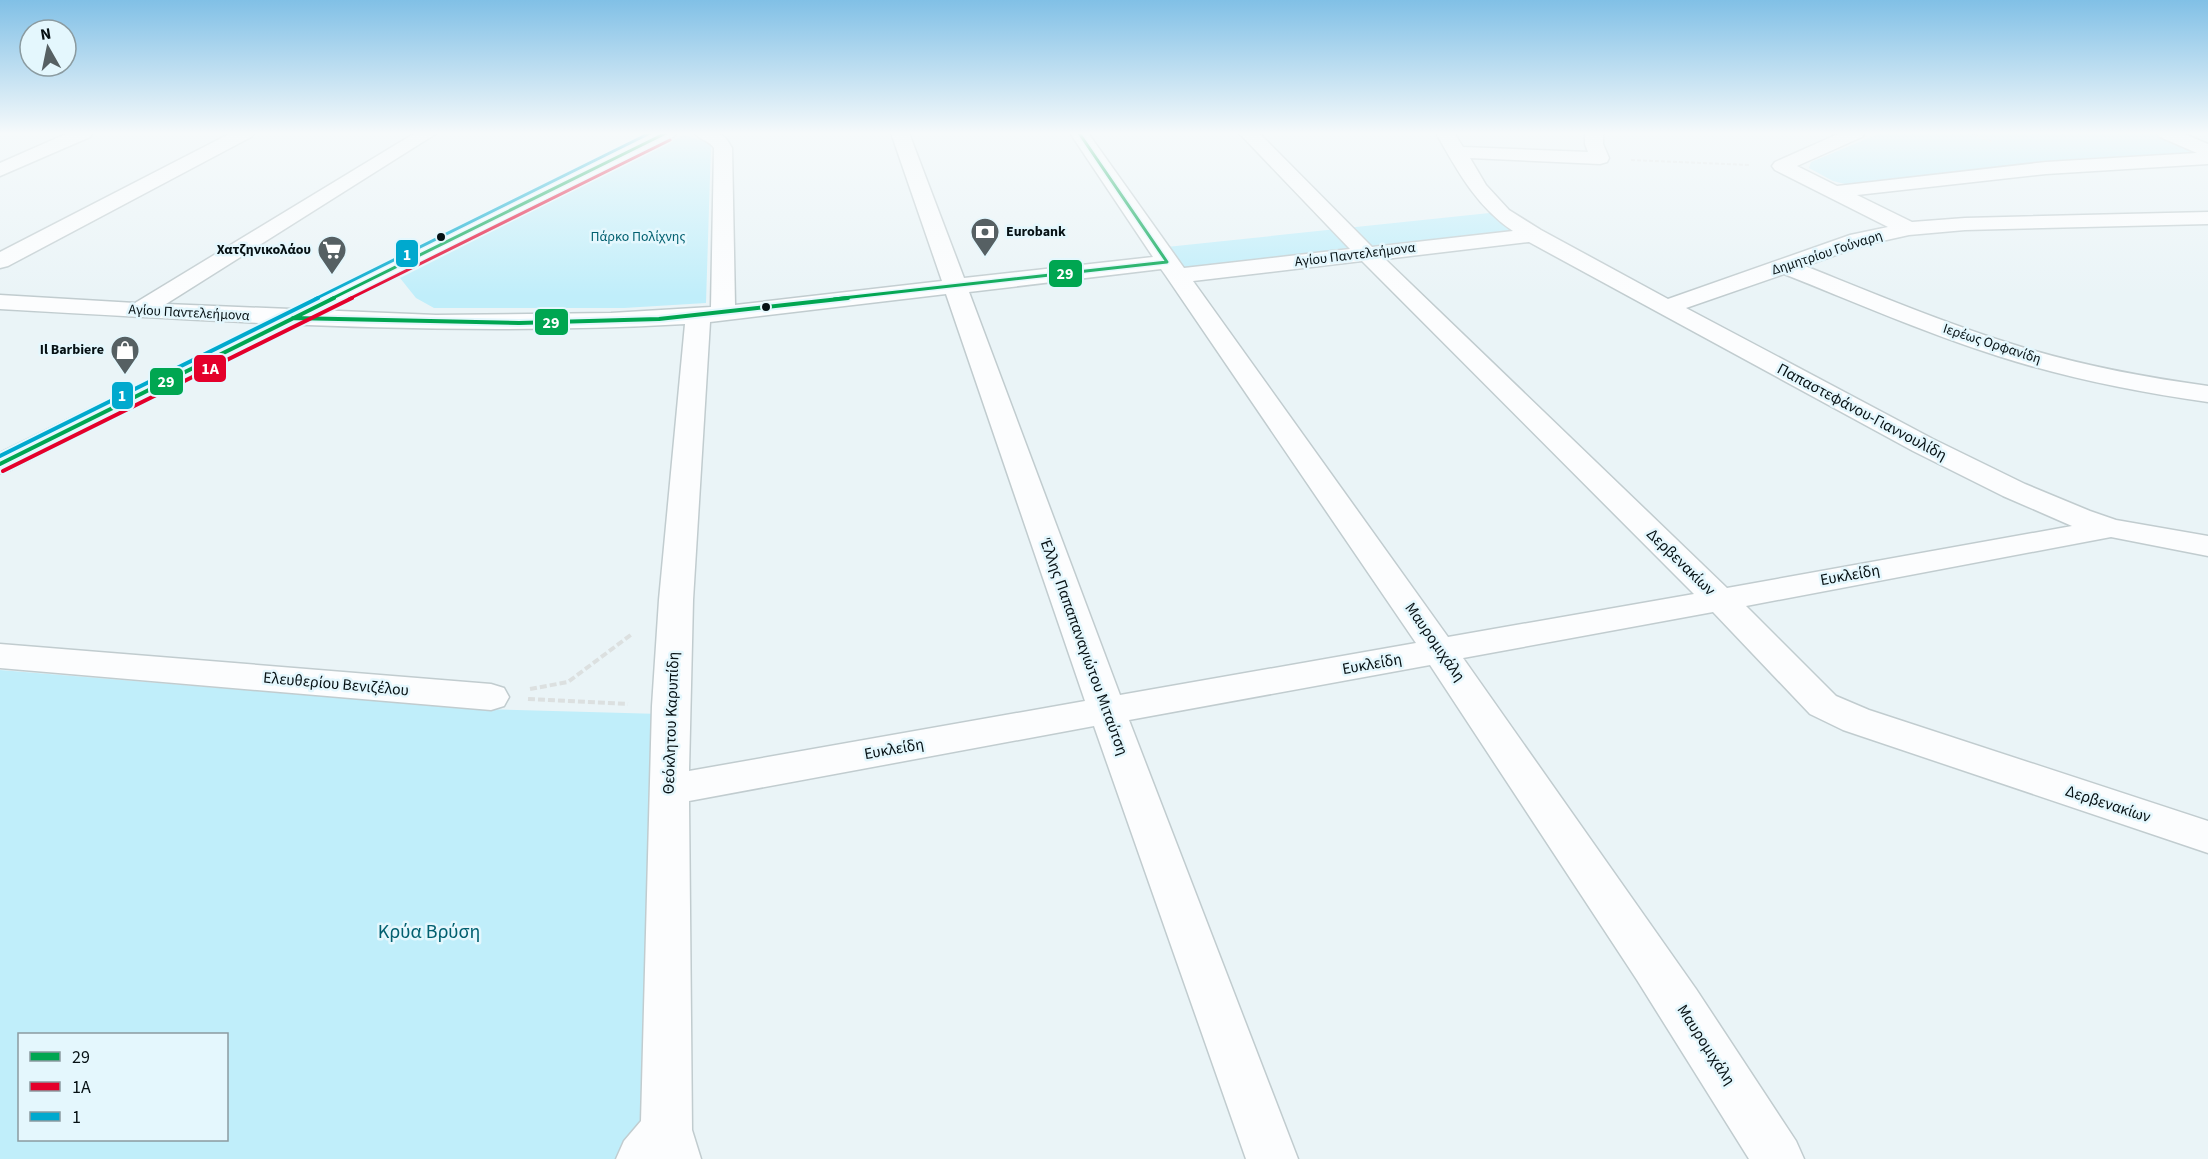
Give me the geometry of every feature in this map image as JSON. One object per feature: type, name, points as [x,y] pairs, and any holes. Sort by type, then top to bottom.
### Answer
[{"type":"street","points":[[0,261],[141,187]]},
{"type":"street","points":[[140,310],[340,187]]},
{"type":"street","points":[[0,464],[558,187]]},
{"type":"street","name":"Θεόκλητου Καρυπίδη","points":[[661,1149],[671,706],[676,600],[710,315],[720,187]]},
{"type":"street","name":"Έλλης Παπαπαναγιώτου Μιταύτση","points":[[919,187],[1107,710],[1272,1159]]},
{"type":"street","name":"Μαυρομιχάλη","points":[[1116,187],[1442,651],[1736,1089],[1778,1159]]},
{"type":"street","name":"Δερβενακίων","points":[[1301,187],[1719,599],[1823,705],[1856,720],[2208,837]]},
{"type":"street","name":"Παπαστεφάνου-Γιαννουλίδη","points":[[1478,187],[1506,218],[1533,235],[1979,474],[2053,508],[2111,528],[2208,546]]},
{"type":"street","points":[[1823,187],[1909,229]]},
{"type":"street","points":[[1833,192],[1877,187]]},
{"type":"street","name":"Δημητρίου Γούναρη","points":[[1667,307],[1858,240],[1909,229],[1965,224],[2208,218]]},
{"type":"street","name":"Αγίου Παντελεήμονα","points":[[0,302],[293,318],[519,323],[710,315],[955,288],[1367,254],[1533,235]]},
{"type":"street","name":"Ιερέως Ορφανίδη","points":[[1785,266],[1917,319],[2035,360],[2125,381],[2208,394]]},
{"type":"street","name":"Ευκλείδη","points":[[669,790],[2111,528]]},
{"type":"street","name":"Ελευθερίου Βενιζέλου","points":[[0,656],[491,697]]},
{"type":"path","points":[[491,697],[568,682],[676,600]]},
{"type":"path","points":[[491,697],[671,706]]},
{"type":"green space","name":"Πάρκο Πολίχνης","points":[[581,187],[710,187],[706,303],[624,308],[434,308],[416,298],[400,278]]},
{"type":"green space","points":[[1499,212],[1533,235],[1177,276],[1157,248]]},
{"type":"green space","name":"Κρύα Βρύση","points":[[0,670],[478,709],[661,714],[642,1159],[0,1159]]},
{"type":"transit line","name":"1","points":[[0,456],[541,187]]},
{"type":"transit line","name":"29","points":[[0,464],[557,187]]},
{"type":"transit line","name":"1Α","points":[[3,471],[575,187]]},
{"type":"transit line","name":"29","points":[[293,318],[519,323],[659,319],[1167,262],[1116,187]]},
{"type":"place","name":"Eurobank","points":[[985,258]]},
{"type":"place","name":"Χατζηνικολάου","points":[[332,276]]},
{"type":"place","name":"Il Barbiere","points":[[125,376]]}]
